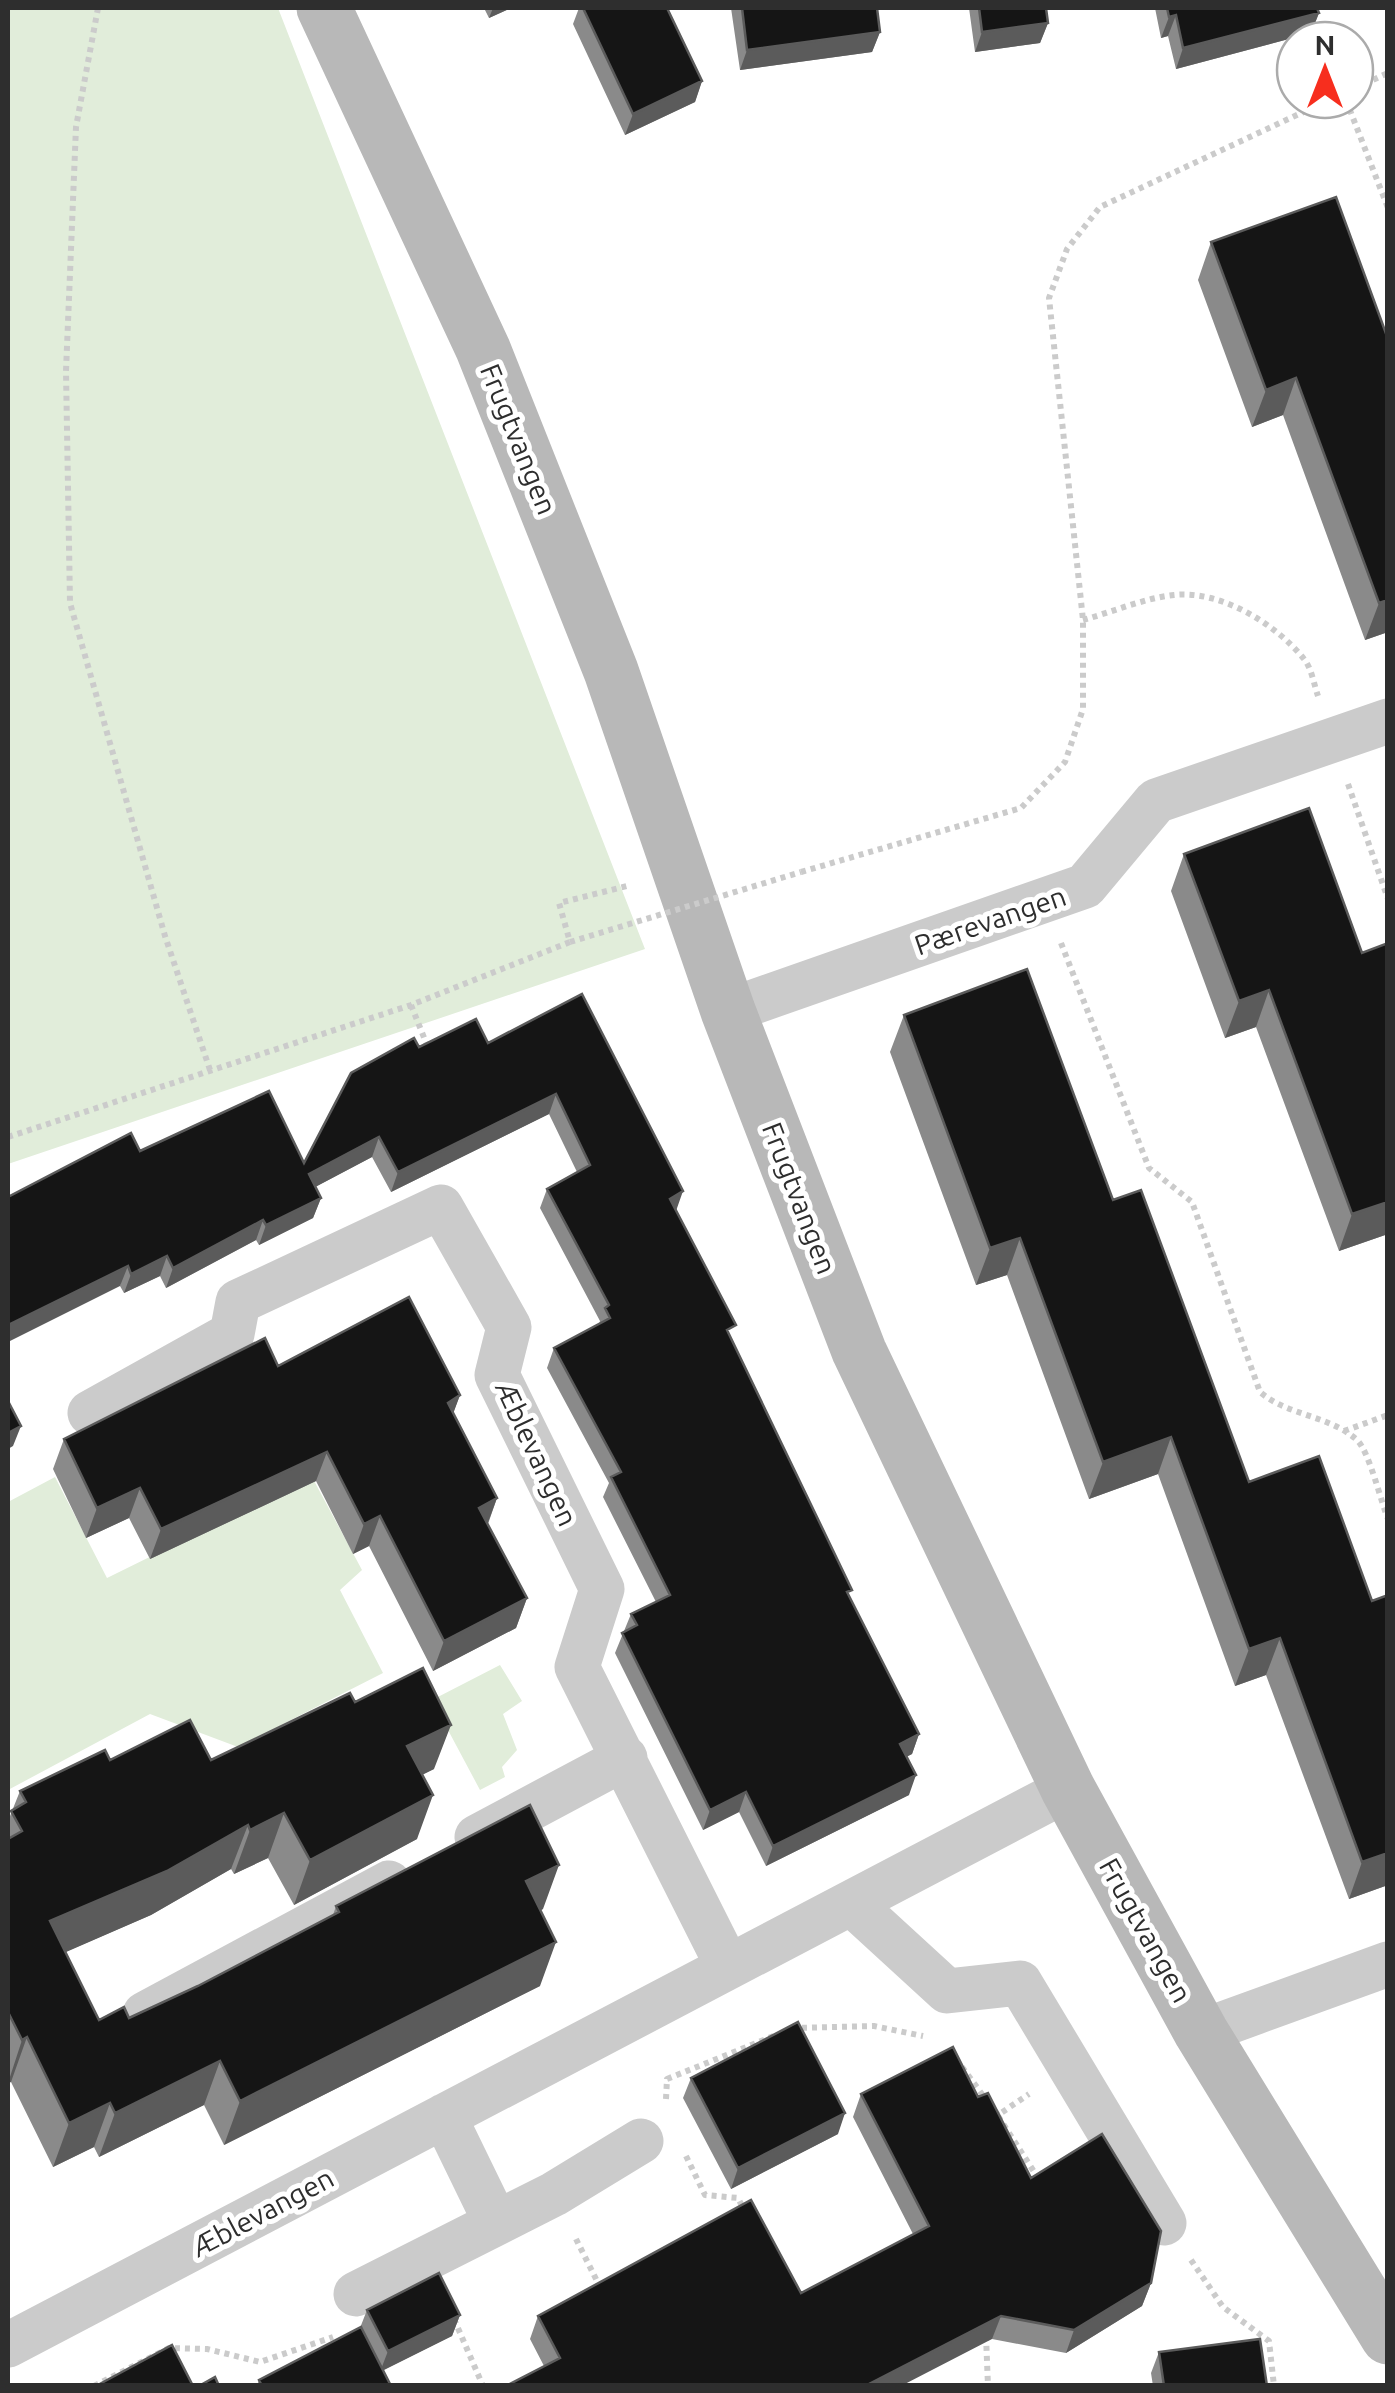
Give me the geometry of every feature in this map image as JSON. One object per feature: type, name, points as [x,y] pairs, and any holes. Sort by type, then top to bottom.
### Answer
[{"type":"street","name":"Frugtvangen","points":[[324,8],[483,349],[611,671],[728,1012],[859,1350],[1068,1789],[1201,2032],[1388,2337]]},
{"type":"street","name":"Pærevangen","points":[[728,1012],[1086,886],[1156,801],[1388,721]]},
{"type":"street","name":"Æblevangen","points":[[90,1413],[232,1334],[238,1302],[441,1207],[509,1327],[497,1375],[602,1589],[578,1666],[728,1967]]},
{"type":"street","points":[[146,2014],[625,1758]]},
{"type":"street","name":"Æblevangen","points":[[8,2345],[1068,1789]]},
{"type":"street","points":[[851,1903],[947,1992],[1020,1983],[1168,2240]]},
{"type":"street","points":[[1201,2032],[1388,1964]]},
{"type":"street","points":[[444,2116],[496,2222]]},
{"type":"street","points":[[356,2294],[554,2194],[653,2127]]},
{"type":"path","points":[[98,8],[76,146],[66,372],[70,602],[165,936],[210,1070]]},
{"type":"path","points":[[8,1137],[411,1005],[570,942],[1021,808],[1065,762],[1084,709],[1084,620],[1049,298],[1067,249],[1100,207],[1286,120]]},
{"type":"path","points":[[1354,120],[1388,208]]},
{"type":"path","points":[[1084,620],[1176,594],[1210,599],[1256,616],[1306,662],[1388,899]]},
{"type":"path","points":[[570,942],[559,904],[632,885]]},
{"type":"path","points":[[1045,901],[1149,1168],[1192,1202],[1260,1392],[1276,1406],[1359,1442],[1388,1520]]},
{"type":"path","points":[[411,1005],[432,1055]]},
{"type":"path","points":[[1343,1432],[1388,1414]]},
{"type":"path","points":[[754,2228],[738,2198],[705,2195],[653,2127],[666,2079],[798,2025],[874,2026],[942,2040]]},
{"type":"path","points":[[953,2055],[998,2114],[1047,2193]]},
{"type":"path","points":[[998,2114],[1070,2066]]},
{"type":"path","points":[[554,2194],[606,2298]]},
{"type":"path","points":[[1168,2240],[1191,2260]]},
{"type":"path","points":[[1168,2240],[1191,2260],[1223,2307],[1269,2341],[1274,2386]]},
{"type":"path","points":[[985,2320],[988,2386]]},
{"type":"path","points":[[456,2322],[484,2386]]},
{"type":"path","points":[[94,2386],[168,2348],[207,2349],[260,2362],[336,2336],[346,2342]]},
{"type":"green space","points":[[8,8],[278,8],[645,949],[8,1164]]},
{"type":"green space","points":[[55,1477],[107,1578],[312,1477],[362,1570],[340,1590],[383,1673],[238,1747],[150,1714],[8,1790],[8,1502]]},
{"type":"green space","points":[[500,1665],[522,1701],[503,1714],[517,1750],[502,1767],[505,1777],[480,1790],[432,1700]]},
{"type":"building","points":[[583,8],[667,8],[702,81],[633,114]]},
{"type":"building","points":[[742,8],[877,8],[880,32],[747,50]]},
{"type":"building","points":[[979,8],[1046,8],[1048,23],[982,32]]},
{"type":"building","points":[[1167,8],[1317,8],[1319,13],[1275,20],[1275,24],[1183,48],[1176,15],[1169,17]]},
{"type":"building","points":[[1336,197],[1388,339],[1388,600],[1379,603],[1296,378],[1266,390],[1211,242]]},
{"type":"building","points":[[1309,808],[1362,953],[1388,943],[1388,1202],[1352,1214],[1269,990],[1239,1001],[1184,854]]},
{"type":"building","points":[[1027,969],[1113,1200],[1141,1190],[1249,1482],[1319,1456],[1372,1601],[1388,1595],[1388,1853],[1362,1862],[1280,1638],[1249,1649],[1171,1437],[1103,1462],[1020,1238],[990,1248],[904,1015]]},
{"type":"building","points":[[582,994],[683,1191],[670,1199],[736,1325],[727,1330],[852,1590],[847,1592],[919,1734],[900,1744],[916,1775],[773,1846],[746,1792],[710,1810],[622,1633],[637,1625],[631,1614],[670,1595],[611,1477],[621,1472],[554,1348],[610,1318],[605,1308],[609,1305],[547,1189],[590,1165],[556,1094],[398,1172],[379,1137],[309,1174],[321,1198],[266,1225],[263,1220],[173,1268],[167,1256],[131,1274],[128,1266],[8,1325],[8,1197],[131,1133],[140,1151],[269,1091],[304,1163],[351,1073],[414,1038],[419,1047],[476,1019],[488,1043]]},
{"type":"building","points":[[409,1297],[460,1395],[448,1403],[497,1498],[479,1508],[527,1598],[444,1641],[380,1516],[364,1524],[327,1452],[161,1529],[140,1488],[97,1508],[64,1439],[265,1338],[278,1366]]},
{"type":"building","points":[[8,1401],[21,1426],[8,1433]]},
{"type":"building","points":[[423,1668],[451,1725],[407,1746],[433,1795],[310,1860],[284,1813],[250,1830],[248,1825],[167,1871],[50,1921],[99,2020],[124,2007],[129,2018],[339,1912],[336,1906],[530,1805],[559,1865],[526,1881],[556,1942],[240,2101],[220,2061],[115,2113],[110,2103],[69,2123],[27,2037],[22,2040],[8,2012],[8,1839],[22,1831],[11,1811],[26,1802],[20,1791],[105,1750],[110,1760],[190,1720],[211,1760],[350,1693],[355,1702]]},
{"type":"building","points":[[798,2022],[845,2113],[738,2168],[691,2078]]},
{"type":"building","points":[[953,2047],[978,2097],[988,2093],[1031,2178],[1102,2134],[1161,2231],[1151,2283],[1074,2330],[1001,2316],[865,2386],[506,2386],[560,2358],[538,2316],[751,2200],[801,2293],[929,2226],[861,2094]]},
{"type":"building","points":[[439,2273],[460,2315],[388,2351],[367,2310]]},
{"type":"building","points":[[361,2327],[391,2386],[262,2386],[259,2380]]},
{"type":"building","points":[[1260,2339],[1267,2386],[1164,2386],[1159,2352]]},
{"type":"building","points":[[172,2345],[193,2386],[96,2386]]},
{"type":"building","points":[[215,2377],[219,2386],[199,2386]]}]
